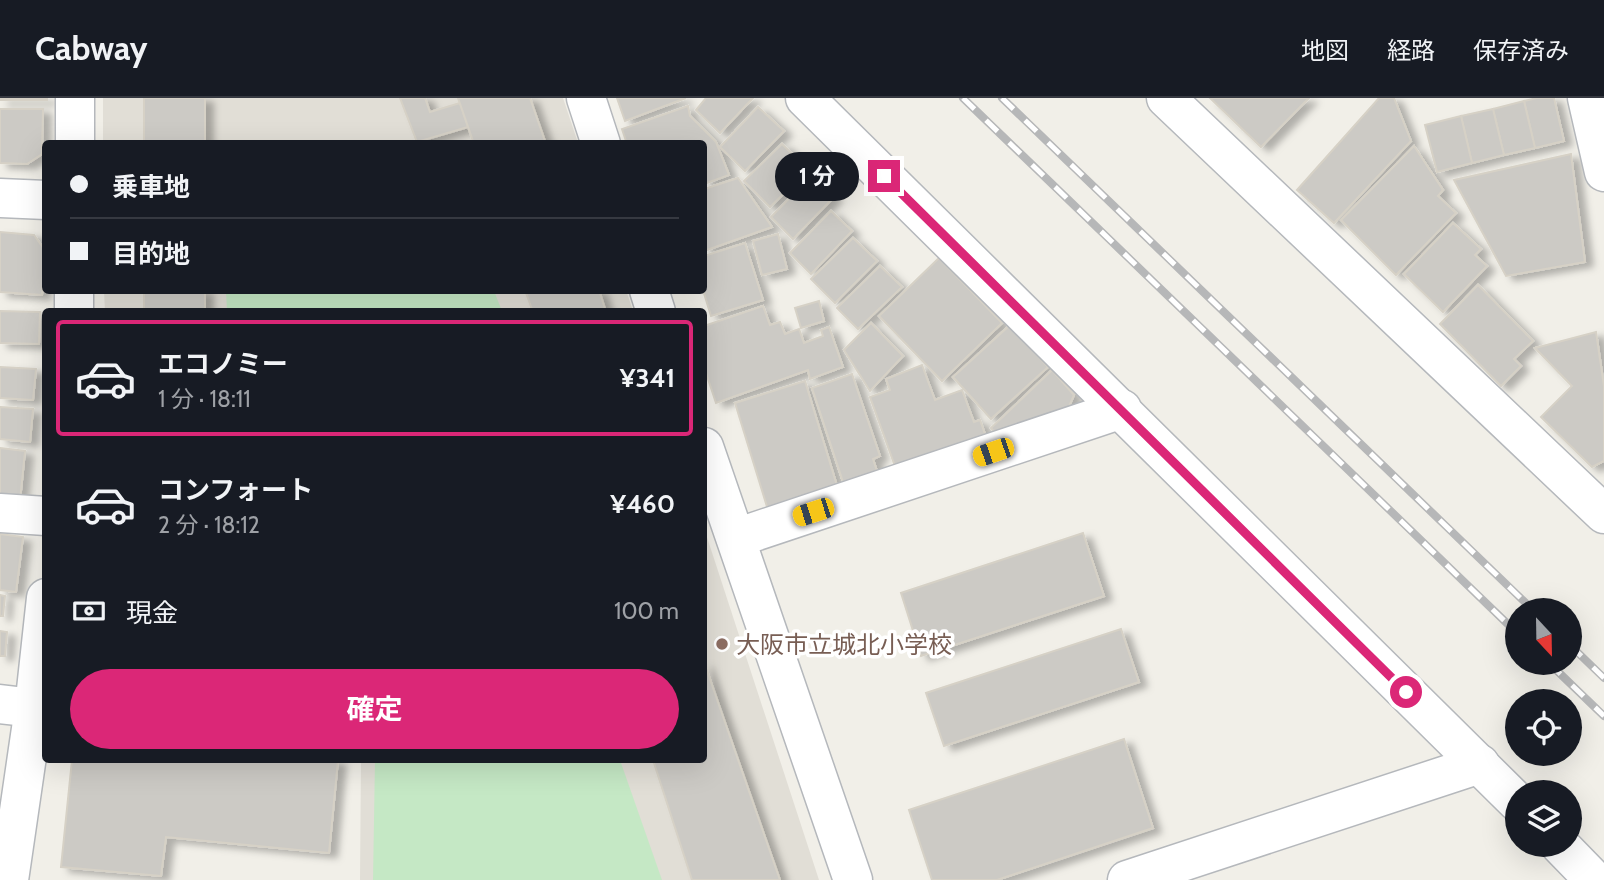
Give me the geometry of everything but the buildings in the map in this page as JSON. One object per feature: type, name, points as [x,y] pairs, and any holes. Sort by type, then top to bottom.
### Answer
[{"type":"street","points":[[75,98],[75,140]]},
{"type":"street","points":[[586,98],[600,140]]},
{"type":"street","points":[[805,98],[1505,790]]},
{"type":"street","points":[[1166,98],[1604,514]]},
{"type":"street","points":[[1587,98],[1603,164]]},
{"type":"street","points":[[0,198],[42,200]]},
{"type":"street","points":[[736,538],[1122,409]]},
{"type":"street","points":[[707,456],[853,880]]},
{"type":"street","points":[[0,513],[42,516]]},
{"type":"street","points":[[9,880],[17,706],[42,613]]},
{"type":"street","points":[[1127,880],[1480,764]]},
{"type":"street","points":[[1572,857],[1594,880]]},
{"type":"shaded area","points":[[103,98],[563,98],[577,140],[103,140]]},
{"type":"shaded area","points":[[104,294],[627,294],[632,308],[105,308]]},
{"type":"shaded area","name":"大阪市立城北小学校","points":[[707,537],[819,880],[360,880],[361,763],[707,763]]},
{"type":"green space","points":[[226,294],[495,294],[501,308],[227,308]]},
{"type":"green space","points":[[375,763],[621,763],[662,880],[373,880]]},
{"type":"railway","points":[[963,98],[1505,621]]},
{"type":"railway","points":[[1002,98],[1521,598]]},
{"type":"railway","points":[[1582,657],[1604,678]]},
{"type":"railway","points":[[1562,676],[1604,716]]},
{"type":"place","name":"大阪市立城北小学校","points":[[722,644]]},
{"type":"route","points":[[884,176],[1406,692]]}]
